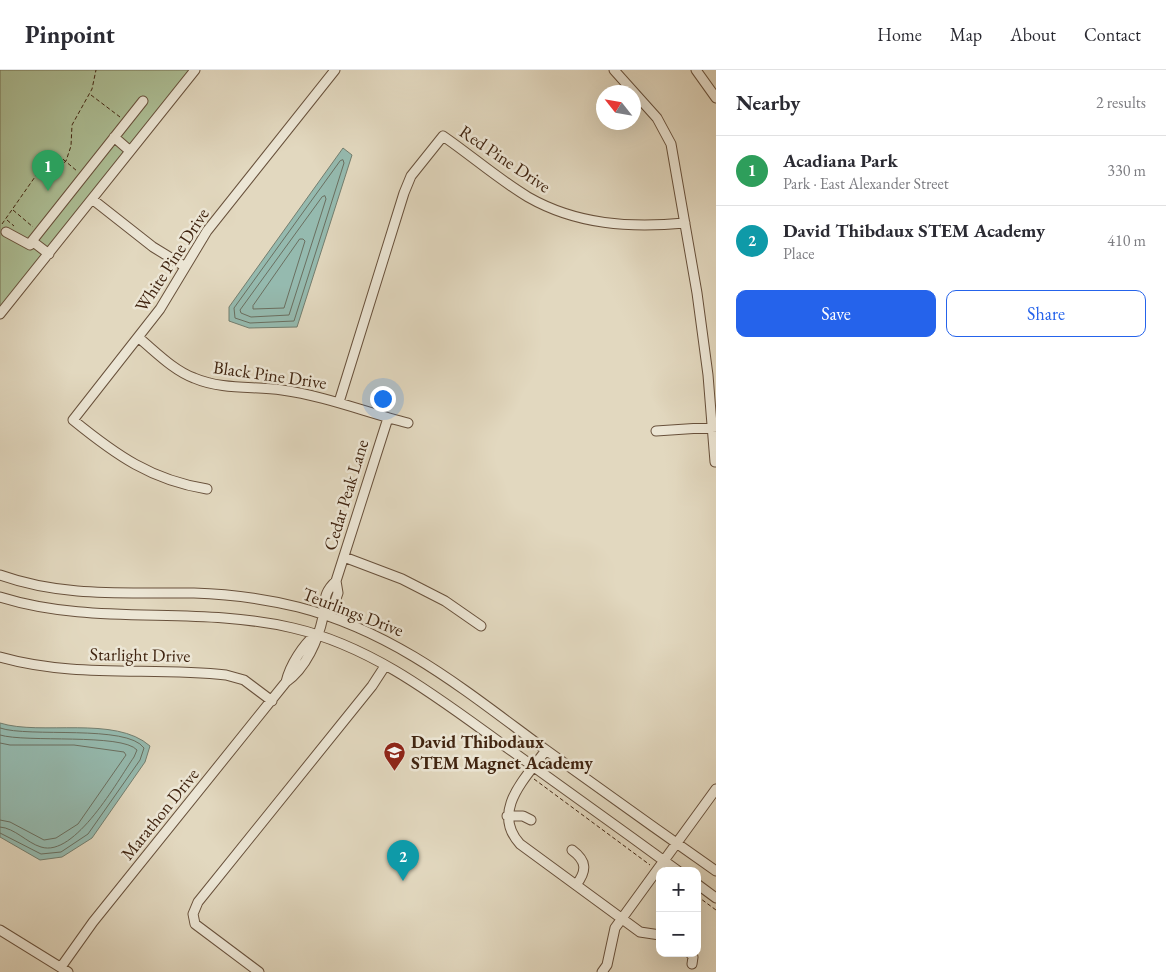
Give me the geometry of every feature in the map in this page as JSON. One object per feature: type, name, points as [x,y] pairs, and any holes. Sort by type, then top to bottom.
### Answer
[{"type":"street","points":[[0,314],[195,70]]},
{"type":"street","name":"White Pine Drive","points":[[208,489],[164,479],[137,468],[101,443],[73,420],[160,309],[184,266],[207,231],[335,70]]},
{"type":"street","points":[[614,70],[657,118],[668,134],[685,223],[708,375],[714,428],[715,462]]},
{"type":"street","points":[[696,70],[716,98]]},
{"type":"street","points":[[3,229],[30,245],[143,101]]},
{"type":"street","name":"Red Pine Drive","points":[[339,402],[404,193],[411,176],[443,136],[528,196],[564,213],[628,226],[685,223]]},
{"type":"street","points":[[114,137],[130,151]]},
{"type":"street","points":[[92,199],[153,247],[184,266]]},
{"type":"street","points":[[32,241],[49,254]]},
{"type":"street","name":"Black Pine Drive","points":[[139,338],[167,362],[195,379],[222,385],[282,390],[339,402],[408,423]]},
{"type":"street","name":"Cedar Peak Lane","points":[[316,634],[323,616],[322,607],[328,589],[336,582],[388,418]]},
{"type":"street","points":[[656,431],[714,428]]},
{"type":"street","points":[[344,557],[402,579],[444,601],[481,626]]},
{"type":"street","name":"Teurlings Drive","points":[[0,575],[39,587],[69,591],[197,593],[235,596],[299,607],[373,634],[402,648],[456,684],[716,872]]},
{"type":"street","name":"Teurlings Drive","points":[[0,597],[64,611],[111,615],[196,615],[232,618],[293,628],[316,634],[364,653],[417,683],[673,867]]},
{"type":"street","name":"Marathon Drive","points":[[64,970],[93,922],[286,682],[295,676],[305,662],[316,634]]},
{"type":"street","name":"Starlight Drive","points":[[0,657],[39,666],[67,669],[226,675],[244,680],[272,701]]},
{"type":"street","points":[[259,972],[195,924],[194,914],[198,902],[372,686],[385,666]]},
{"type":"street","points":[[546,750],[512,796],[508,816],[510,828],[520,844],[621,918],[646,934],[656,935]]},
{"type":"street","points":[[602,972],[607,964],[612,935],[621,918],[716,789]]},
{"type":"street","points":[[508,816],[524,816],[531,820]]},
{"type":"street","points":[[572,850],[579,855],[585,865],[585,871],[576,885]]},
{"type":"street","points":[[701,887],[716,898]]},
{"type":"street","points":[[0,930],[64,970]]},
{"type":"street","points":[[692,964],[693,957]]},
{"type":"path","points":[[3,229],[37,174],[58,168],[65,161],[71,146],[72,125],[90,94],[96,70]]},
{"type":"path","points":[[90,94],[126,122]]},
{"type":"path","points":[[58,155],[83,176]]},
{"type":"path","points":[[13,210],[39,233]]},
{"type":"path","points":[[535,780],[639,854],[644,861]]},
{"type":"path","points":[[701,899],[716,910]]},
{"type":"green space","points":[[0,70],[194,70],[0,313]]},
{"type":"water","points":[[343,148],[352,155],[297,327],[249,328],[229,321],[229,307]]},
{"type":"water","points":[[0,723],[36,728],[118,731],[135,737],[150,746],[145,762],[92,838],[62,857],[40,860],[0,837]]},
{"type":"place","name":"Acadiana Park","points":[[48,191]]},
{"type":"place","name":"David Thibodaux STEM Magnet Academy","points":[[395,771]]},
{"type":"place","name":"David Thibdaux STEM Academy","points":[[403,881]]}]
